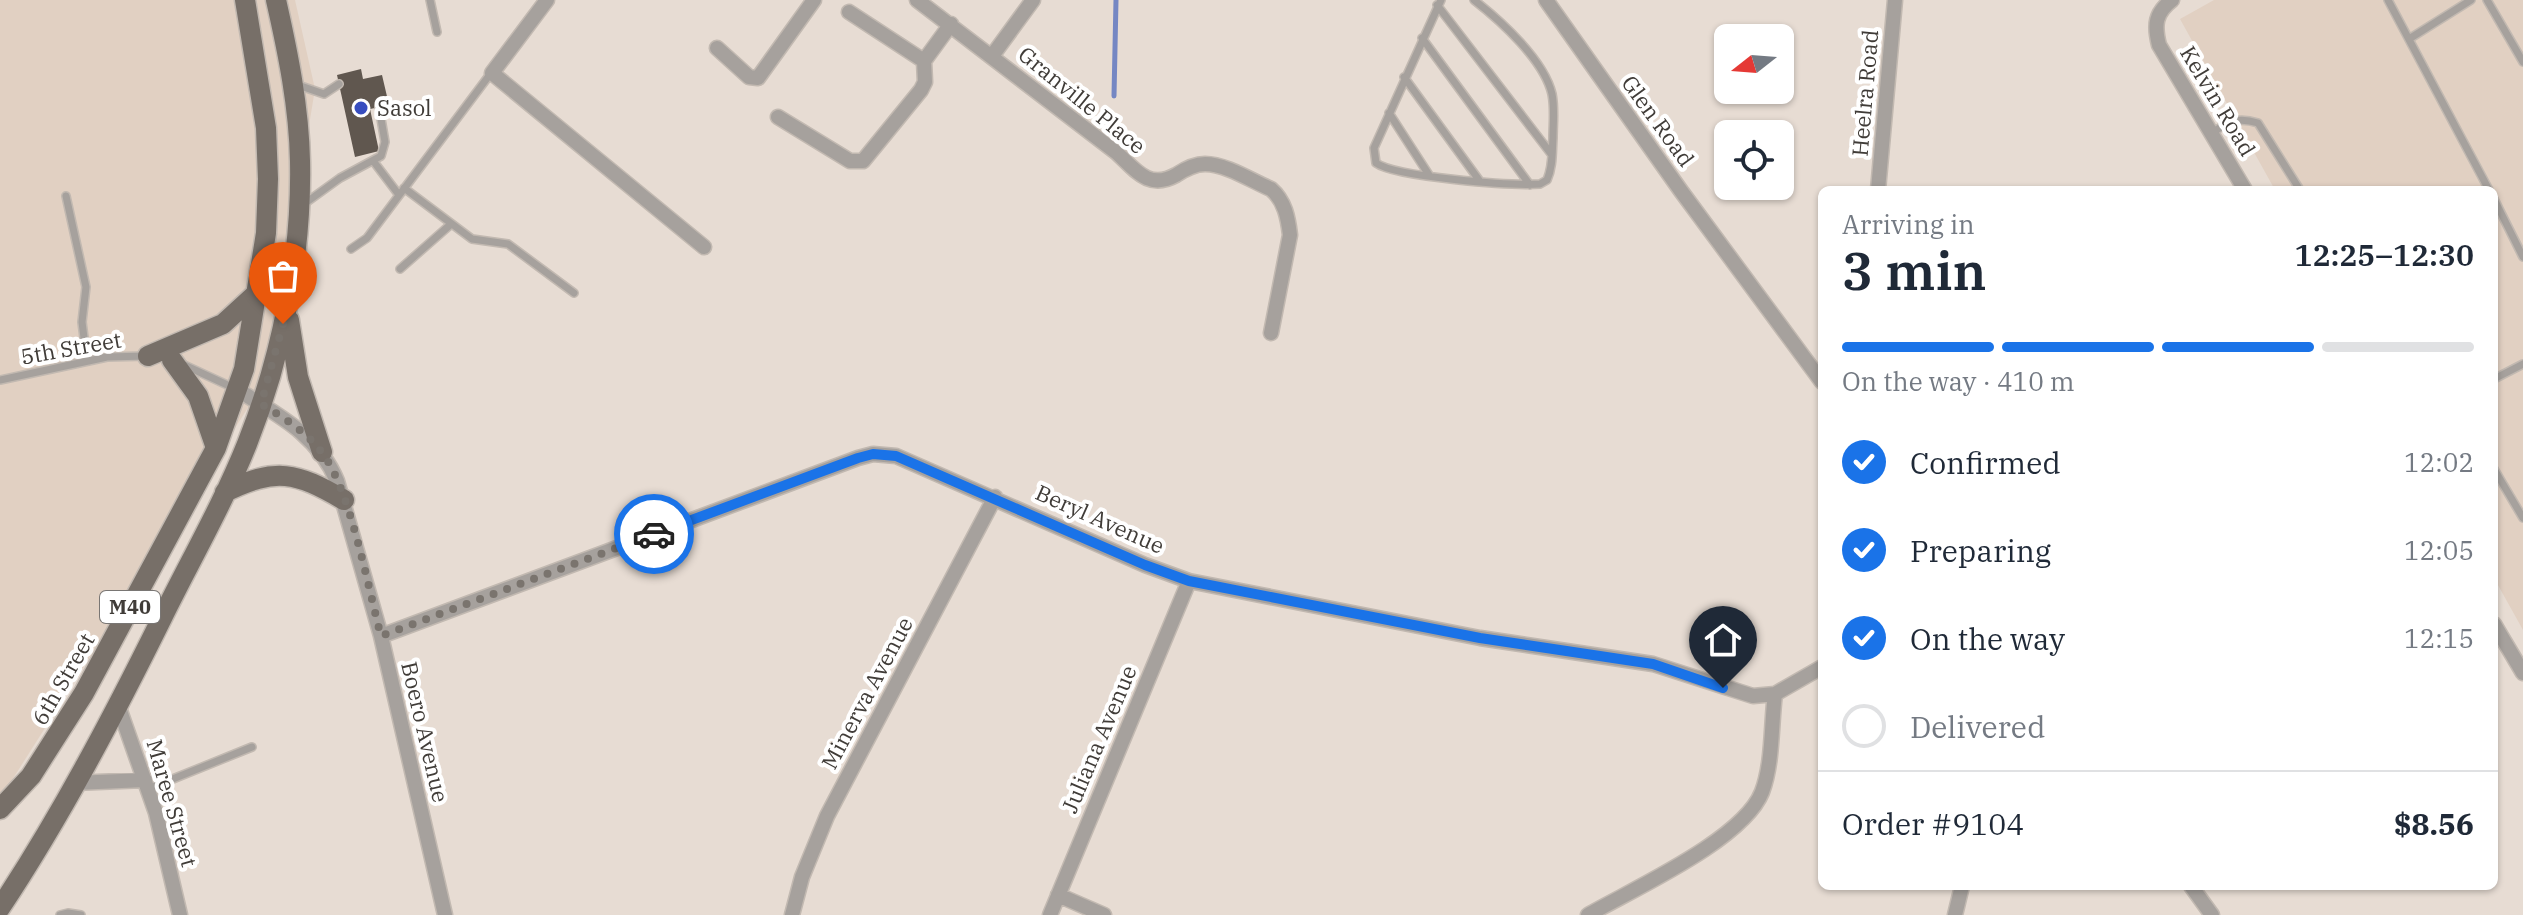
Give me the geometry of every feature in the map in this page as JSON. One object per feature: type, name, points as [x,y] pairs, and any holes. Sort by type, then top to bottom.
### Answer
[{"type":"main road","name":"M40","points":[[238,390],[259,291],[266,233],[266,128],[245,0]]},
{"type":"main road","name":"M40","points":[[0,908],[118,705],[225,492],[261,404],[287,304],[299,207],[300,161],[293,84],[276,0]]},
{"type":"main road","points":[[148,356],[223,324],[259,291]]},
{"type":"main road","points":[[287,304],[298,377],[322,452]]},
{"type":"main road","points":[[172,360],[198,396],[216,448]]},
{"type":"main road","name":"6th Street","points":[[0,809],[31,776],[59,736],[216,448],[238,390]]},
{"type":"main road","points":[[225,492],[263,476],[281,474],[317,484],[344,500]]},
{"type":"street","points":[[547,0],[492,73],[704,247]]},
{"type":"street","points":[[717,48],[749,77],[758,78],[814,0]]},
{"type":"street","name":"Granville Place","points":[[917,0],[1117,153],[1144,178],[1154,183],[1163,181],[1184,169],[1206,164],[1258,183],[1278,194],[1290,235],[1271,333]]},
{"type":"street","name":"Granville Place","points":[[992,56],[1033,0]]},
{"type":"street","name":"Glen Road","points":[[1546,0],[1818,377]]},
{"type":"street","name":"Heelra Road","points":[[1878,186],[1895,0]]},
{"type":"street","name":"Kelvin Road","points":[[2172,0],[2158,16],[2156,33],[2170,66],[2243,186]]},
{"type":"street","points":[[849,12],[924,61]]},
{"type":"street","points":[[778,117],[850,161],[863,161],[921,90],[925,82],[924,61],[951,24]]},
{"type":"street","name":"Boero Avenue","points":[[238,390],[294,425],[322,452],[344,500],[381,636],[445,915]]},
{"type":"street","name":"Beryl Avenue","points":[[381,636],[873,454],[896,456],[1145,565],[1189,581],[1480,638],[1653,664],[1742,695],[1775,694]]},
{"type":"street","name":"Minerva Avenue","points":[[792,915],[802,877],[827,816],[995,497]]},
{"type":"street","name":"Juliana Avenue","points":[[1050,915],[1189,581]]},
{"type":"street","points":[[2498,631],[2523,673]]},
{"type":"street","points":[[1588,915],[1713,844],[1744,819],[1763,789],[1775,694],[1818,669]]},
{"type":"street","name":"Maree Street","points":[[118,705],[147,784],[180,915]]},
{"type":"street","points":[[74,783],[147,784]]},
{"type":"street","points":[[1955,915],[1961,890]]},
{"type":"street","points":[[2194,890],[2212,915]]},
{"type":"street","points":[[1058,895],[1104,915]]},
{"type":"lane","points":[[430,0],[437,32]]},
{"type":"lane","points":[[1474,0],[1508,29],[1547,81],[1554,108],[1552,155],[1547,180],[1530,185],[1479,180],[1391,170],[1376,163],[1374,148],[1439,3],[1552,155]]},
{"type":"lane","points":[[2388,0],[2487,186]]},
{"type":"lane","points":[[2409,39],[2471,0]]},
{"type":"lane","points":[[2487,0],[2523,62]]},
{"type":"lane","points":[[1422,38],[1530,185]]},
{"type":"lane","points":[[351,249],[367,238],[492,73]]},
{"type":"lane","points":[[1404,77],[1479,180]]},
{"type":"lane","points":[[293,84],[324,94],[339,84]]},
{"type":"lane","points":[[299,207],[340,178],[374,162],[385,149],[379,107]]},
{"type":"lane","points":[[1389,113],[1429,175]]},
{"type":"lane","points":[[2212,133],[2230,121],[2246,119],[2258,123],[2297,186]]},
{"type":"lane","points":[[374,162],[399,195]]},
{"type":"lane","points":[[404,188],[472,239],[508,244],[574,293]]},
{"type":"lane","points":[[66,196],[86,287],[82,322],[87,361]]},
{"type":"lane","points":[[2498,207],[2523,257]]},
{"type":"lane","points":[[400,269],[450,225]]},
{"type":"lane","name":"5th Street","points":[[0,380],[107,357],[148,356],[172,360],[238,390]]},
{"type":"lane","points":[[2498,377],[2523,364]]},
{"type":"lane","points":[[2498,479],[2523,518]]},
{"type":"lane","points":[[147,784],[252,747]]},
{"type":"lane","points":[[60,915],[81,915]]},
{"type":"shaded area","points":[[0,0],[295,0],[315,89],[268,376],[0,799]]},
{"type":"shaded area","points":[[2214,0],[2523,0],[2523,630],[2498,585],[2498,186],[2273,186],[2180,19]]},
{"type":"building","points":[[361,69],[363,79],[382,75],[389,105],[370,109],[379,151],[355,157],[337,75]]},
{"type":"waterway","points":[[1114,96],[1116,0]]},
{"type":"way so far","points":[[283,324],[261,404],[309,438],[330,464],[344,500],[381,636],[654,534]]},
{"type":"place","name":"Sasol","points":[[361,108]]},
{"type":"route","points":[[654,534],[858,458],[884,454],[896,456],[995,497],[1145,565],[1189,581],[1480,638],[1653,664],[1723,688]]}]
